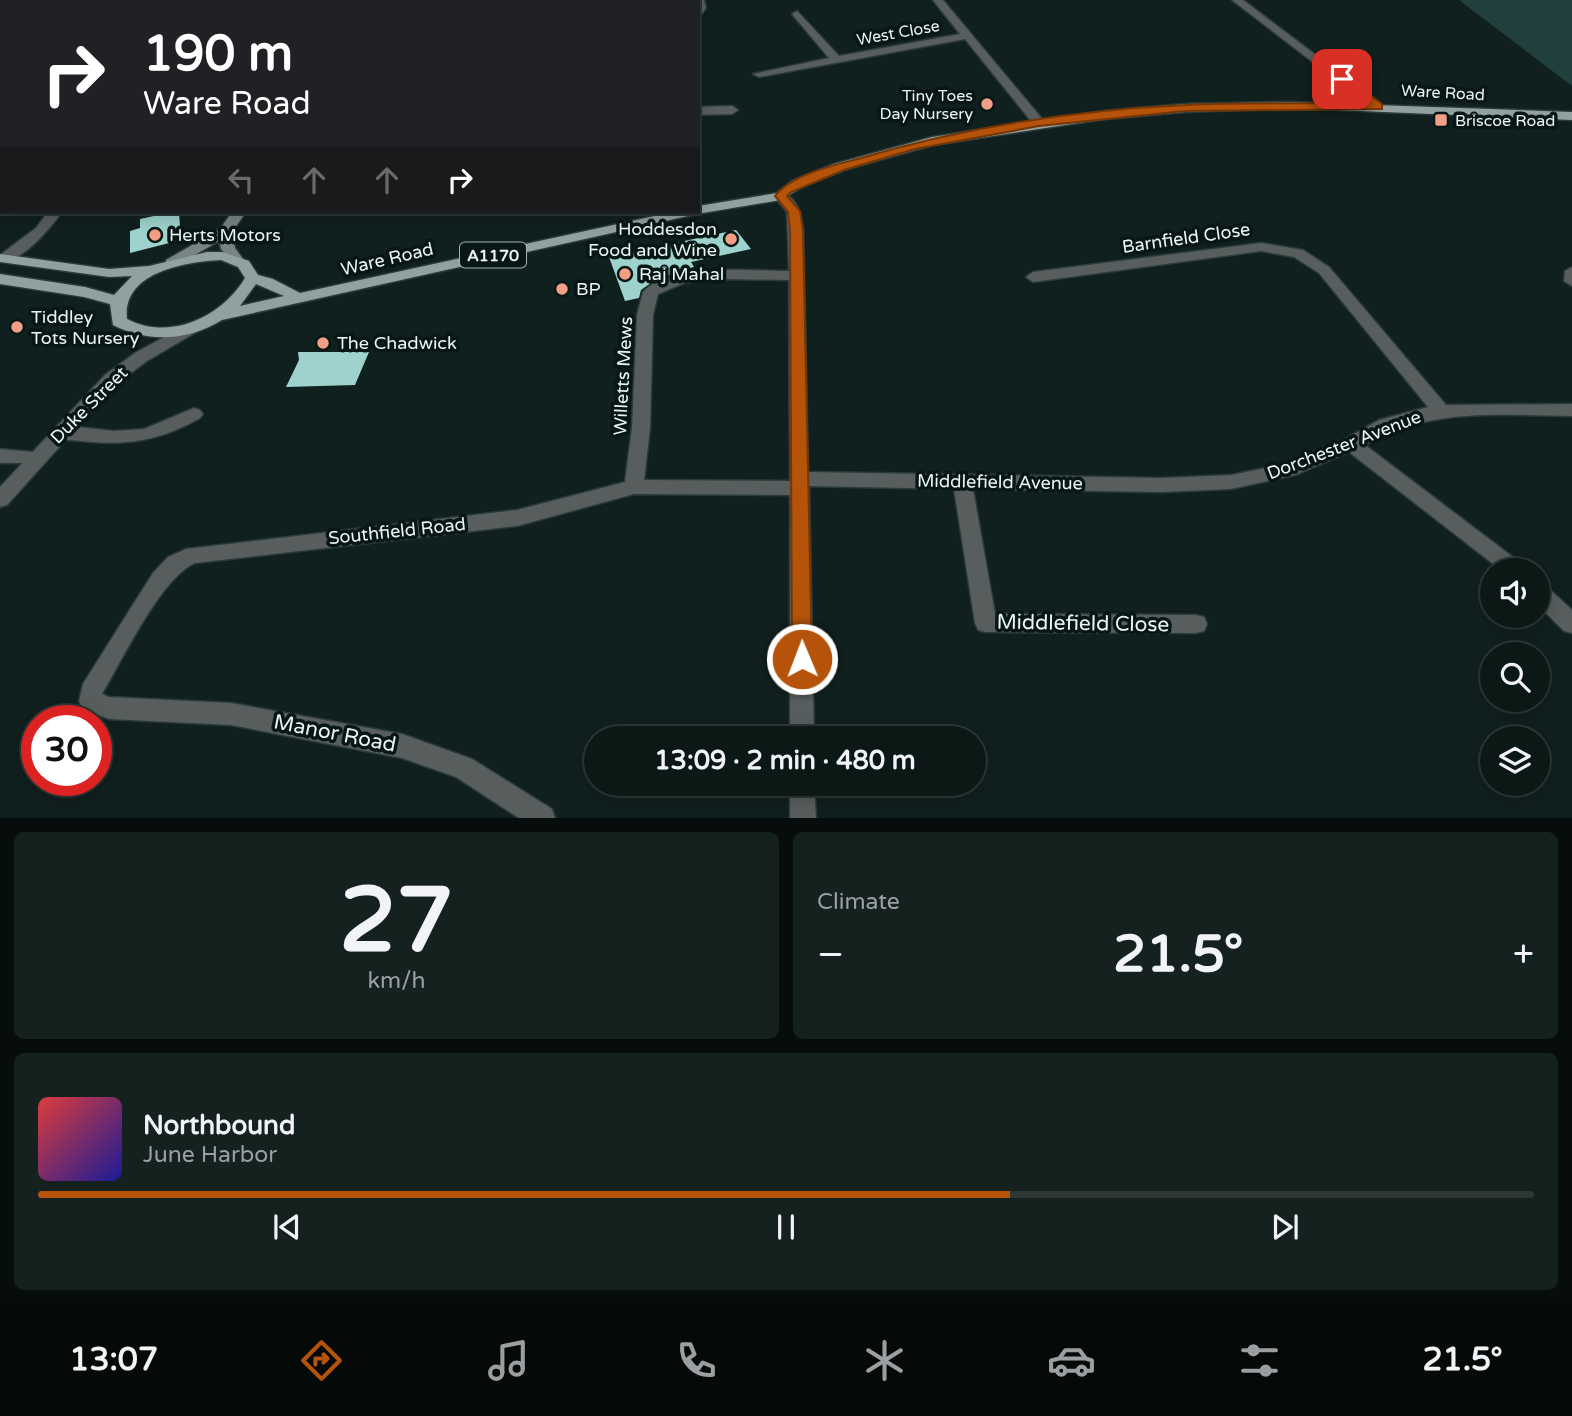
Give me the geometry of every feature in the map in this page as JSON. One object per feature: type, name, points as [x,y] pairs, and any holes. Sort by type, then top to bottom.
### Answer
[{"type":"main road","name":"Ware Road","points":[[700,210],[781,196],[787,189],[806,180],[879,155],[950,137],[1039,123],[1185,108],[1378,107],[1572,116]]},
{"type":"main road","points":[[225,232],[228,249],[250,270],[252,278],[238,302],[221,314],[192,327],[151,333],[127,327],[119,321],[115,307],[131,284],[225,232],[238,214]]},
{"type":"main road","name":"Ware Road","points":[[221,314],[247,311],[295,296],[367,284],[682,214]]},
{"type":"main road","points":[[2,258],[109,273],[164,266],[209,256],[236,259]]},
{"type":"main road","points":[[252,278],[268,282],[295,296]]},
{"type":"main road","points":[[0,279],[85,292],[117,301]]},
{"type":"street","points":[[938,0],[1039,123]]},
{"type":"street","points":[[1237,0],[1378,107]]},
{"type":"street","name":"West Close","points":[[797,14],[836,59]]},
{"type":"street","name":"West Close","points":[[759,75],[966,36]]},
{"type":"street","points":[[700,111],[732,110]]},
{"type":"street","points":[[781,196],[794,211],[797,276],[802,726]]},
{"type":"street","points":[[2,258],[41,231],[54,214]]},
{"type":"street","name":"Barnfield Close","points":[[1033,277],[1261,247],[1298,253],[1324,270],[1441,411]]},
{"type":"street","points":[[1572,271],[1572,281]]},
{"type":"street","name":"Willetts Mews","points":[[634,487],[641,428],[643,330],[646,303],[651,292],[668,283],[708,276],[797,276]]},
{"type":"street","name":"Duke Street","points":[[0,500],[104,385],[127,366],[192,327]]},
{"type":"street","name":"Dorchester Avenue","points":[[1200,484],[1277,473],[1351,444],[1396,421],[1441,411],[1572,410]]},
{"type":"street","points":[[60,432],[136,439],[165,431],[194,414]]},
{"type":"street","points":[[1351,444],[1499,558]]},
{"type":"street","points":[[0,456],[36,458]]},
{"type":"street","name":"Middlefield Avenue","points":[[800,483],[962,481],[1200,484]]},
{"type":"street","name":"Middlefield Close","points":[[962,481],[986,623],[1196,624]]},
{"type":"street","name":"Southfield Road","points":[[101,705],[91,701],[96,682],[160,579],[184,558],[234,548],[517,518],[634,487],[800,483]]},
{"type":"street","points":[[1550,603],[1572,624]]},
{"type":"street","name":"Manor Road","points":[[112,708],[231,714],[402,746],[463,767],[543,817]]},
{"type":"street","points":[[802,796],[803,817]]},
{"type":"shaded area","points":[[1459,0],[1572,0],[1572,86]]},
{"type":"building","name":"Herts Motors","points":[[179,214],[181,240],[130,253],[130,231],[140,228],[140,219]]},
{"type":"building","points":[[736,230],[751,249],[691,262],[694,267],[655,280],[641,290],[639,298],[625,301],[609,257]]},
{"type":"building","points":[[298,352],[369,352],[355,385],[286,387],[299,360]]},
{"type":"place","name":"Tiny Toes Day Nursery","points":[[987,104]]},
{"type":"place","name":"Briscoe Road","points":[[1441,120]]},
{"type":"place","name":"Herts Motors","points":[[155,235]]},
{"type":"place","name":"Hoddesdon Food and Wine","points":[[731,239]]},
{"type":"place","name":"Raj Mahal","points":[[625,274]]},
{"type":"place","name":"BP","points":[[562,289]]},
{"type":"place","name":"Tiddley Tots Nursery","points":[[17,327]]},
{"type":"place","name":"The Chadwick","points":[[323,343]]},
{"type":"route","points":[[802,659],[796,230],[794,211],[781,196],[787,189],[839,167],[914,146],[950,137],[1039,123],[1185,108],[1266,105],[1378,107],[1342,79]]}]
